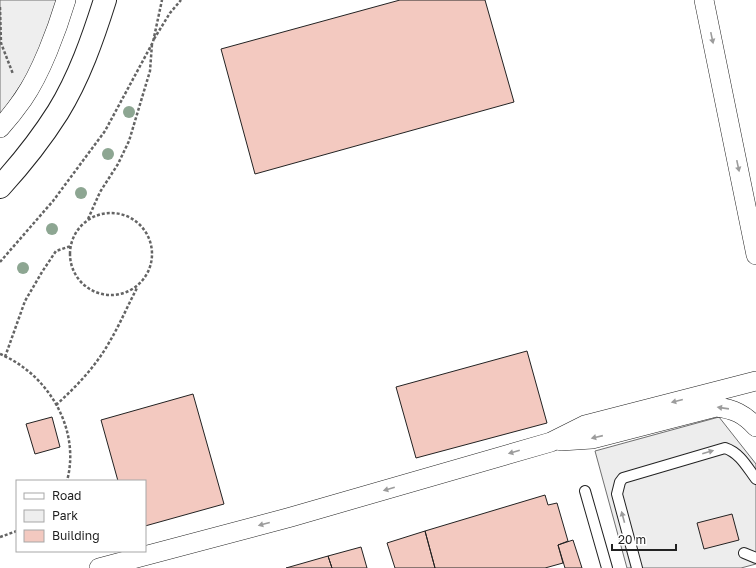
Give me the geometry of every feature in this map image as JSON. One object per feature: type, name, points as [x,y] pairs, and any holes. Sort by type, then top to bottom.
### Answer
[{"type":"street","points":[[0,128],[23,98],[61,18],[66,0]]},
{"type":"street","points":[[0,187],[34,145],[58,112],[91,43],[105,0]]},
{"type":"street","points":[[704,0],[756,255]]},
{"type":"street","points":[[99,568],[291,517],[551,442],[585,425],[756,381]]},
{"type":"street","points":[[551,442],[592,439],[716,407],[730,409],[743,414],[756,427]]},
{"type":"lane","points":[[637,568],[617,494],[620,482],[623,478],[725,448],[732,450],[739,456],[756,479]]},
{"type":"lane","points":[[585,491],[607,568]]},
{"type":"lane","points":[[744,553],[756,558]]},
{"type":"path","points":[[88,220],[100,192],[118,164],[129,141],[150,72],[153,42],[162,0]]},
{"type":"path","points":[[0,262],[53,201],[106,131],[153,42],[170,13],[180,0]]},
{"type":"path","points":[[0,7],[1,43],[23,98]]},
{"type":"path","points":[[56,405],[78,385],[96,363],[110,342],[138,285],[150,268],[152,255],[150,242],[145,230],[136,221],[125,215],[112,212],[99,214],[88,220],[78,229],[71,246],[71,266],[77,278],[86,287],[97,293],[110,296],[123,294],[138,285]]},
{"type":"path","points":[[5,356],[25,301],[42,272],[56,251],[71,246]]},
{"type":"path","points":[[0,354],[14,360],[37,379],[56,405],[64,420],[70,445],[67,480]]},
{"type":"path","points":[[0,537],[16,531]]},
{"type":"green space","points":[[0,0],[60,0],[33,66],[0,116]]},
{"type":"shaded area","points":[[719,417],[756,464],[756,564],[741,568],[627,568],[595,451]]},
{"type":"building","points":[[400,0],[485,0],[514,102],[255,174],[221,49]]},
{"type":"building","points":[[527,351],[547,423],[416,458],[396,387]]},
{"type":"building","points":[[193,394],[224,504],[146,526],[146,480],[118,480],[101,420]]},
{"type":"building","points":[[52,417],[60,447],[35,454],[26,424]]},
{"type":"building","points":[[545,495],[548,505],[557,503],[568,541],[558,545],[563,563],[545,568],[435,568],[425,531]]},
{"type":"building","points":[[732,514],[739,540],[704,549],[697,523]]},
{"type":"building","points":[[425,531],[435,568],[395,568],[387,543]]},
{"type":"building","points":[[573,540],[582,568],[565,568],[558,545]]},
{"type":"building","points":[[361,547],[367,568],[332,568],[328,556]]},
{"type":"building","points":[[328,556],[332,568],[286,568]]}]
